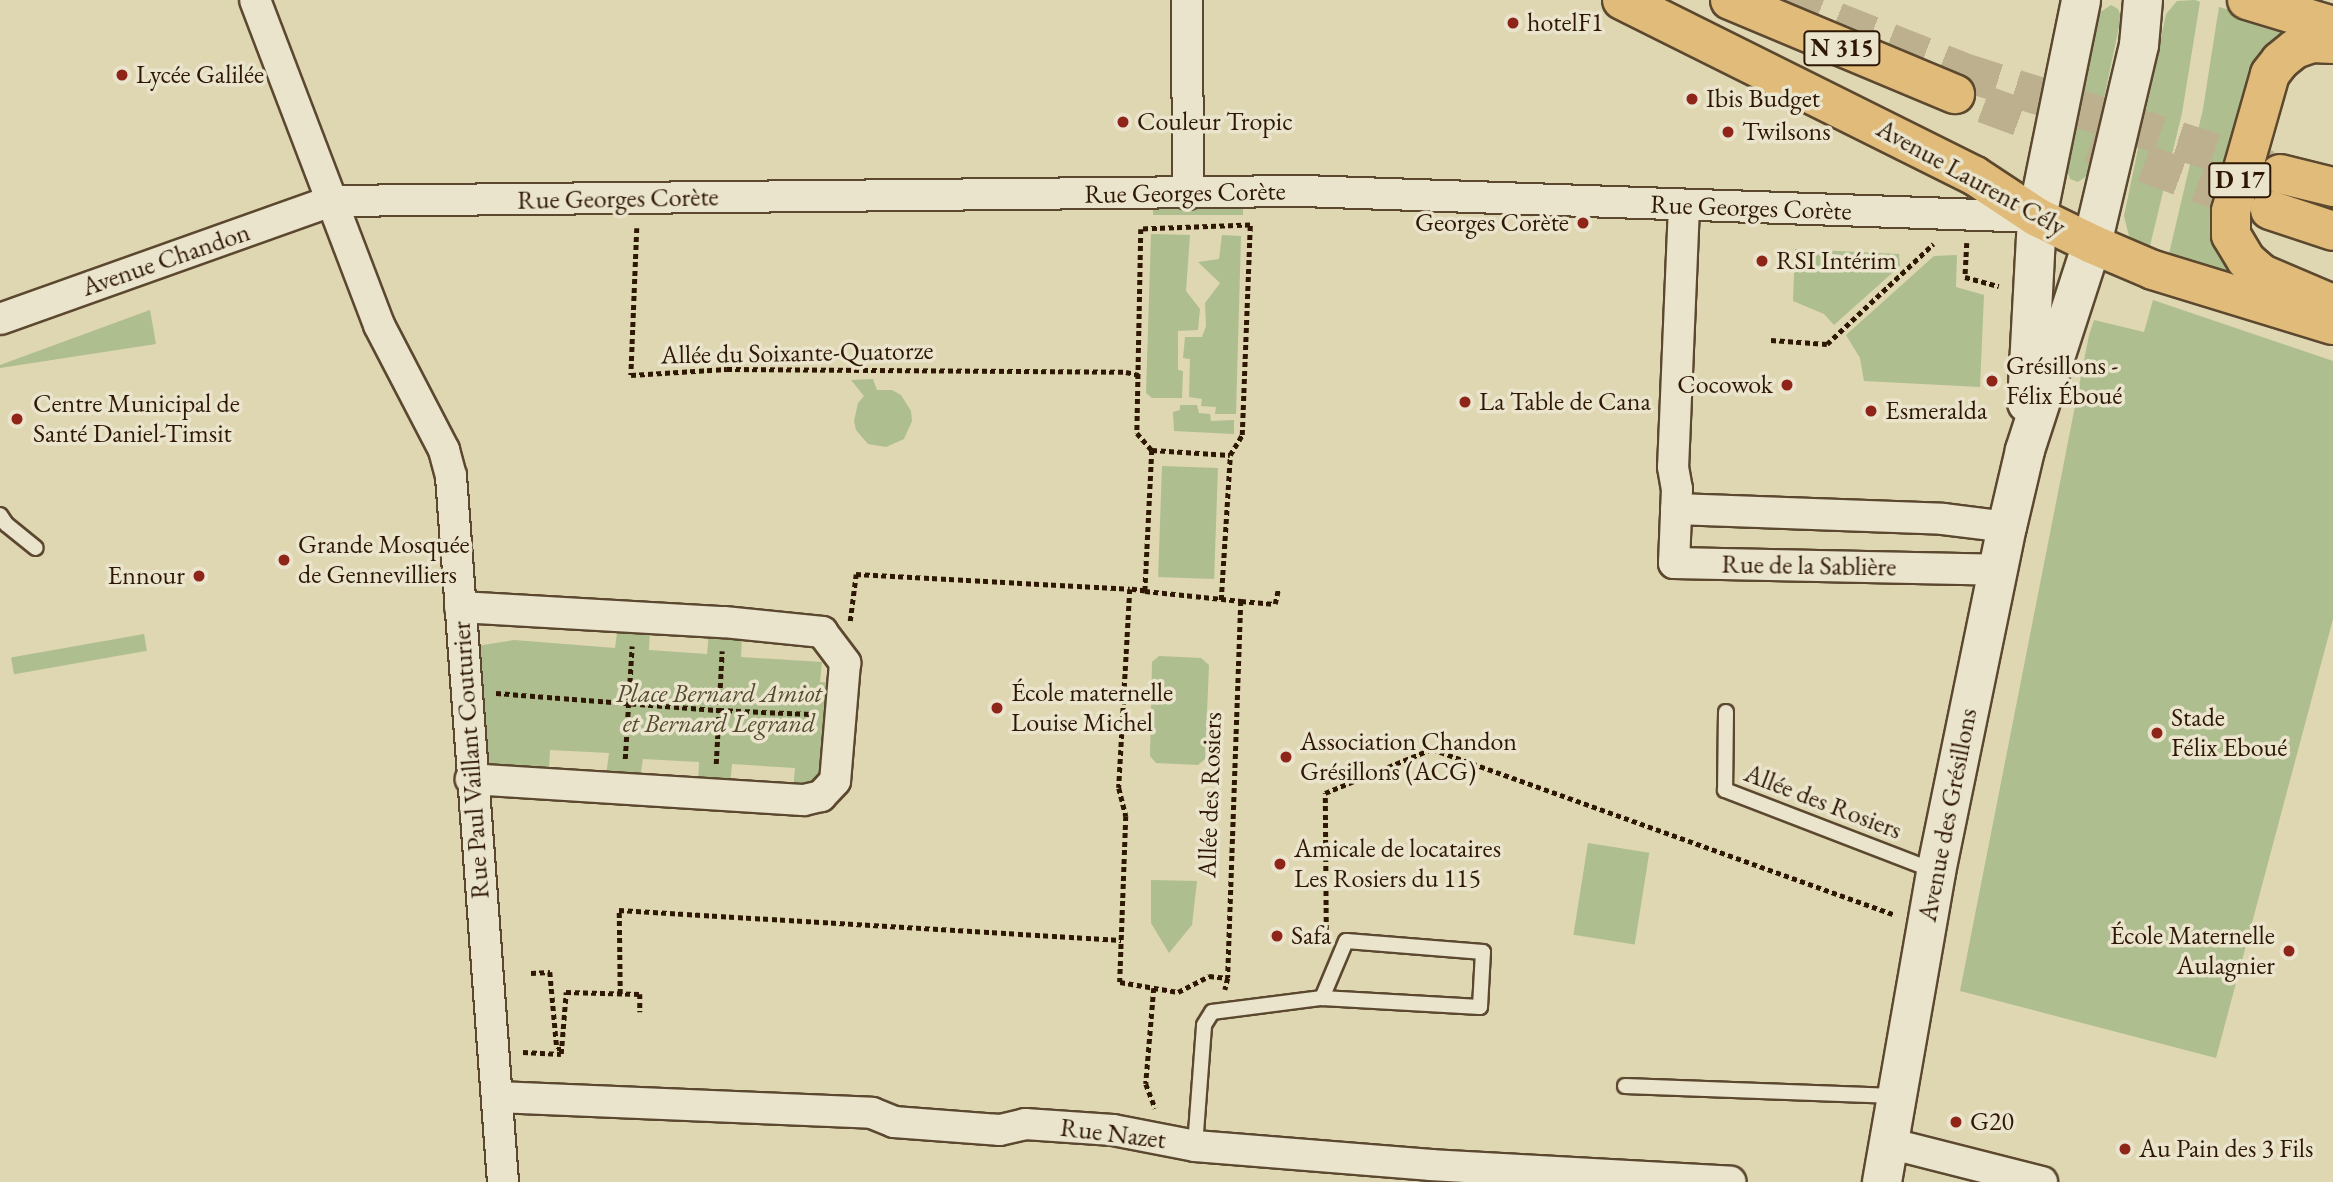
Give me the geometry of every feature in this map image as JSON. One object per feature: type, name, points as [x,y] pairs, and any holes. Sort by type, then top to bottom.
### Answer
[{"type":"main road","name":"Avenue Laurent Cély","points":[[1622,0],[1975,176],[2037,217],[2092,244],[2153,270],[2333,325]]},
{"type":"main road","name":"N 315","points":[[1730,0],[1955,94]]},
{"type":"main road","name":"Avenue des Grésillons","points":[[2025,450],[2037,217],[2081,0]]},
{"type":"main road","name":"Avenue des Grésillons","points":[[1882,1182],[1936,872],[2007,527],[2025,450],[2092,244],[2139,45],[2143,0]]},
{"type":"main road","points":[[2248,0],[2333,26]]},
{"type":"main road","name":"D 17","points":[[2333,44],[2312,43],[2295,50],[2280,61],[2270,74],[2231,211],[2231,235],[2246,260],[2262,274],[2333,304]]},
{"type":"main road","points":[[2275,194],[2333,187]]},
{"type":"main road","points":[[2275,194],[2333,211]]},
{"type":"main road","points":[[2275,194],[2333,232]]},
{"type":"street","name":"Rue Paul Vaillant Couturier","points":[[255,0],[379,325],[444,450],[451,476],[471,779],[503,1182]]},
{"type":"street","points":[[1187,0],[1188,194]]},
{"type":"street","name":"Rue Georges Corète","points":[[332,201],[1303,191],[2037,217]]},
{"type":"street","name":"Avenue Chandon","points":[[0,319],[332,201]]},
{"type":"street","name":"Rue de la Sablière","points":[[1684,206],[1673,467],[1676,509],[1674,563],[1998,570]]},
{"type":"street","name":"Rue de la Sablière","points":[[1676,509],[1944,519],[2007,527]]},
{"type":"street","points":[[460,607],[724,622],[821,632],[845,663],[835,781],[821,796],[803,800],[471,779]]},
{"type":"street","name":"Rue Nazet","points":[[497,1097],[872,1112],[894,1122],[1000,1130],[1025,1124],[1113,1130],[1195,1146],[1431,1165],[1731,1182]]},
{"type":"street","points":[[1888,1143],[2042,1182]]},
{"type":"lane","points":[[0,515],[6,524],[36,548]]},
{"type":"lane","name":"Allée des Rosiers","points":[[1726,712],[1725,790],[1936,872]]},
{"type":"lane","points":[[1195,1146],[1204,1025],[1212,1012],[1322,998],[1480,1007],[1483,952],[1346,941],[1322,998]]},
{"type":"lane","points":[[1625,1086],[1896,1097]]},
{"type":"path","name":"Allée du Soixante-Quatorze","points":[[638,199],[631,374],[776,369],[1126,372],[1139,375]]},
{"type":"path","points":[[1145,591],[1152,450],[1137,433],[1141,229],[1250,225],[1242,435],[1230,455],[1221,600]]},
{"type":"path","points":[[1968,236],[1965,276],[2011,289]]},
{"type":"path","points":[[1771,340],[1827,344],[1938,240]]},
{"type":"path","points":[[1152,450],[1230,455]]},
{"type":"path","points":[[845,663],[856,574],[1130,589],[1275,604],[1278,590]]},
{"type":"path","points":[[1130,589],[1119,788],[1126,816],[1120,982],[1178,992],[1209,976],[1228,978]]},
{"type":"path","name":"Allée des Rosiers","points":[[1223,1009],[1228,978],[1241,601]]},
{"type":"path","points":[[622,788],[634,617]]},
{"type":"path","points":[[714,793],[724,622]]},
{"type":"path","points":[[484,692],[719,710],[841,715]]},
{"type":"path","points":[[1346,941],[1326,930],[1325,793],[1432,750],[1926,926]]},
{"type":"path","points":[[620,994],[619,910],[1122,940]]},
{"type":"path","points":[[531,973],[550,972],[557,1049],[561,1049]]},
{"type":"path","points":[[1146,1084],[1154,988]]},
{"type":"path","points":[[515,1052],[561,1054],[566,992],[640,994],[640,1012]]},
{"type":"green space","points":[[2177,1],[2200,2],[2182,113],[2149,250],[2129,236],[2124,216],[2166,14]]},
{"type":"green space","points":[[2111,5],[2118,9],[2121,17],[2088,175],[2078,182],[2070,179],[2067,170],[2099,13]]},
{"type":"green space","points":[[2219,7],[2294,28],[2276,44],[2240,278],[2168,258],[2203,109]]},
{"type":"green space","points":[[1153,206],[1243,206],[1243,215],[1153,215]]},
{"type":"green space","points":[[1151,234],[1190,235],[1186,291],[1200,309],[1198,330],[1178,331],[1178,370],[1183,371],[1182,398],[1152,398],[1146,393]]},
{"type":"green space","points":[[1222,235],[1241,236],[1236,414],[1215,414],[1216,407],[1201,406],[1202,399],[1189,397],[1190,359],[1183,358],[1185,337],[1202,337],[1206,326],[1205,303],[1220,283],[1198,262],[1219,259]]},
{"type":"green space","points":[[1795,249],[1899,254],[1900,266],[1834,325],[1824,314],[1793,301]]},
{"type":"green space","points":[[1957,255],[1956,287],[1984,295],[1980,387],[1864,381],[1860,358],[1846,335],[1934,256]]},
{"type":"green space","name":"Stade Félix Eboué","points":[[2153,300],[2333,361],[2333,619],[2216,1058],[1960,991],[2089,335],[2094,320],[2144,332]]},
{"type":"green space","points":[[150,310],[156,344],[0,368],[0,365]]},
{"type":"green space","points":[[873,379],[877,390],[892,390],[901,395],[911,411],[912,421],[904,439],[886,447],[868,444],[856,430],[854,421],[858,403],[864,396],[851,380]]},
{"type":"green space","points":[[1180,405],[1197,405],[1199,413],[1210,414],[1211,421],[1234,420],[1234,434],[1174,431],[1173,412],[1180,410]]},
{"type":"green space","points":[[1162,466],[1218,468],[1214,579],[1158,577]]},
{"type":"green space","name":"Place Bernard Amiot et Bernard Legrand","points":[[618,625],[650,628],[649,650],[707,654],[709,631],[742,634],[741,657],[822,662],[820,682],[834,683],[829,772],[810,788],[793,790],[795,768],[732,764],[730,785],[698,783],[699,762],[643,759],[640,777],[606,776],[609,753],[550,750],[549,771],[490,766],[485,758],[477,646],[514,640],[615,648]]},
{"type":"green space","points":[[144,634],[147,651],[14,674],[11,657]]},
{"type":"green space","points":[[1159,656],[1201,658],[1209,665],[1205,759],[1198,765],[1156,763],[1150,756],[1152,662]]},
{"type":"green space","points":[[1588,843],[1649,853],[1635,945],[1573,935]]},
{"type":"green space","points":[[1151,880],[1197,881],[1192,925],[1169,953],[1151,923]]},
{"type":"tunnel","points":[[1783,0],[1961,71],[2275,172]]},
{"type":"tunnel","points":[[1984,104],[2265,208]]},
{"type":"place","name":"hotelF1","points":[[1513,23]]},
{"type":"place","name":"Lycée Galilée","points":[[122,75]]},
{"type":"place","name":"Ibis Budget","points":[[1692,99]]},
{"type":"place","name":"Couleur Tropic","points":[[1123,122]]},
{"type":"place","name":"Twilsons","points":[[1728,132]]},
{"type":"place","name":"Georges Corète","points":[[1583,223]]},
{"type":"place","name":"RSI Intérim","points":[[1762,261]]},
{"type":"place","name":"Grésillons - Félix Éboué","points":[[1992,381]]},
{"type":"place","name":"Cocowok","points":[[1787,385]]},
{"type":"place","name":"La Table de Cana","points":[[1465,402]]},
{"type":"place","name":"Esmeralda","points":[[1871,411]]},
{"type":"place","name":"Centre Municipal de Santé Daniel-Timsit","points":[[17,419]]},
{"type":"place","name":"Grande Mosquée de Gennevilliers","points":[[284,560]]},
{"type":"place","name":"Ennour","points":[[199,576]]},
{"type":"place","name":"École maternelle Louise Michel","points":[[997,708]]},
{"type":"place","name":"Stade Félix Eboué","points":[[2157,733]]},
{"type":"place","name":"Association Chandon Grésillons (ACG)","points":[[1286,757]]},
{"type":"place","name":"Amicale de locataires Les Rosiers du 115","points":[[1280,864]]},
{"type":"place","name":"Safa","points":[[1277,936]]},
{"type":"place","name":"École Maternelle Aulagnier","points":[[2289,951]]},
{"type":"place","name":"G20","points":[[1956,1122]]},
{"type":"place","name":"Au Pain des 3 Fils","points":[[2125,1149]]}]
